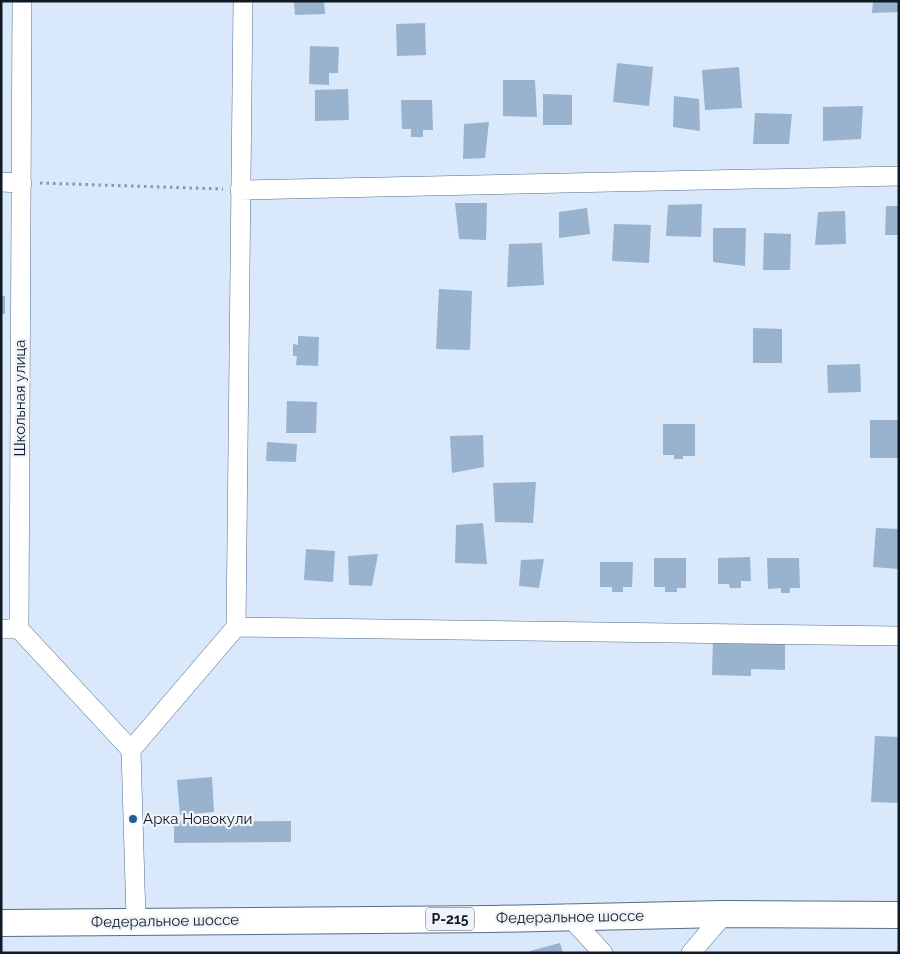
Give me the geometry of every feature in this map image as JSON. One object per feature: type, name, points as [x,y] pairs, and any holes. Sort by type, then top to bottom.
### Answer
[{"type":"highway","name":"Федеральное шоссе","points":[[1,922],[725,913],[899,914]]},
{"type":"highway","name":"Федеральное шоссе","points":[[136,918],[569,916]]},
{"type":"highway","name":"P-215","points":[[1,922],[136,918]]},
{"type":"street","name":"Школьная улица","points":[[22,1],[22,183],[10,629],[131,750]]},
{"type":"street","points":[[136,918],[131,750],[236,627],[243,1]]},
{"type":"street","points":[[240,190],[899,176]]},
{"type":"street","points":[[1,182],[22,183]]},
{"type":"street","points":[[236,627],[899,636]]},
{"type":"street","points":[[691,953],[725,913]]},
{"type":"street","points":[[569,916],[603,953]]},
{"type":"path","points":[[22,183],[240,190]]},
{"type":"building","points":[[294,1],[324,1],[325,14],[295,15]]},
{"type":"building","points":[[873,1],[899,1],[899,12],[872,13]]},
{"type":"building","points":[[425,23],[426,55],[397,56],[396,24]]},
{"type":"building","points":[[310,46],[339,47],[338,73],[329,73],[329,85],[309,84]]},
{"type":"building","points":[[617,63],[653,67],[649,106],[613,102]]},
{"type":"building","points":[[739,67],[742,108],[705,110],[702,70]]},
{"type":"building","points":[[503,80],[535,80],[537,117],[503,116]]},
{"type":"building","points":[[348,89],[349,120],[315,121],[315,90]]},
{"type":"building","points":[[543,94],[572,95],[572,125],[543,125]]},
{"type":"building","points":[[674,96],[699,99],[700,131],[673,127]]},
{"type":"building","points":[[401,100],[432,100],[433,130],[423,130],[423,137],[411,137],[411,129],[402,129]]},
{"type":"building","points":[[863,106],[861,139],[823,141],[823,107]]},
{"type":"building","points":[[755,113],[792,114],[789,144],[753,144]]},
{"type":"building","points":[[489,122],[485,158],[463,159],[464,124]]},
{"type":"building","points":[[455,203],[487,203],[486,240],[459,239]]},
{"type":"building","points":[[702,204],[701,237],[666,236],[668,205]]},
{"type":"building","points":[[886,206],[899,206],[899,235],[885,235]]},
{"type":"building","points":[[587,208],[590,234],[559,238],[559,212]]},
{"type":"building","points":[[845,211],[846,244],[815,245],[818,212]]},
{"type":"building","points":[[614,224],[651,225],[649,263],[612,261]]},
{"type":"building","points":[[713,228],[746,228],[745,266],[713,262]]},
{"type":"building","points":[[764,233],[791,234],[790,270],[763,270]]},
{"type":"building","points":[[542,243],[544,285],[507,287],[509,244]]},
{"type":"building","points":[[439,289],[472,291],[470,350],[436,349]]},
{"type":"building","points":[[1,296],[5,296],[5,314],[1,314]]},
{"type":"building","points":[[753,328],[782,329],[782,363],[753,363]]},
{"type":"building","points":[[298,336],[319,337],[318,366],[296,365],[297,356],[293,356],[293,344],[298,345]]},
{"type":"building","points":[[860,364],[861,392],[828,393],[827,365]]},
{"type":"building","points":[[287,401],[317,402],[316,433],[286,433]]},
{"type":"building","points":[[870,420],[899,420],[899,458],[870,458]]},
{"type":"building","points":[[663,424],[695,424],[695,456],[683,456],[683,459],[674,459],[674,455],[663,455]]},
{"type":"building","points":[[483,435],[484,467],[452,473],[450,436]]},
{"type":"building","points":[[267,442],[297,444],[296,462],[266,461]]},
{"type":"building","points":[[536,482],[533,523],[495,522],[493,483]]},
{"type":"building","points":[[483,523],[487,564],[455,563],[456,525]]},
{"type":"building","points":[[876,528],[899,529],[899,569],[873,567]]},
{"type":"building","points":[[306,549],[335,551],[333,582],[304,580]]},
{"type":"building","points":[[378,554],[372,586],[349,585],[348,556]]},
{"type":"building","points":[[750,557],[751,581],[741,581],[741,588],[730,588],[729,584],[718,584],[718,558]]},
{"type":"building","points":[[654,558],[686,558],[686,588],[677,588],[677,592],[665,592],[665,587],[654,587]]},
{"type":"building","points":[[767,558],[799,558],[800,588],[790,588],[790,593],[781,593],[781,588],[768,589]]},
{"type":"building","points":[[544,559],[539,588],[519,586],[521,560]]},
{"type":"building","points":[[600,562],[633,562],[632,587],[623,587],[623,592],[612,592],[612,587],[600,587]]},
{"type":"building","points":[[713,639],[785,640],[785,670],[751,669],[751,676],[712,675]]},
{"type":"building","points":[[875,736],[899,737],[899,803],[871,802]]},
{"type":"building","points":[[212,777],[214,812],[180,815],[177,780]]},
{"type":"building","points":[[291,821],[291,842],[174,843],[174,822]]},
{"type":"building","points":[[560,943],[563,953],[531,953],[530,951]]},
{"type":"place","name":"Арка Новокули","points":[[133,819]]}]
